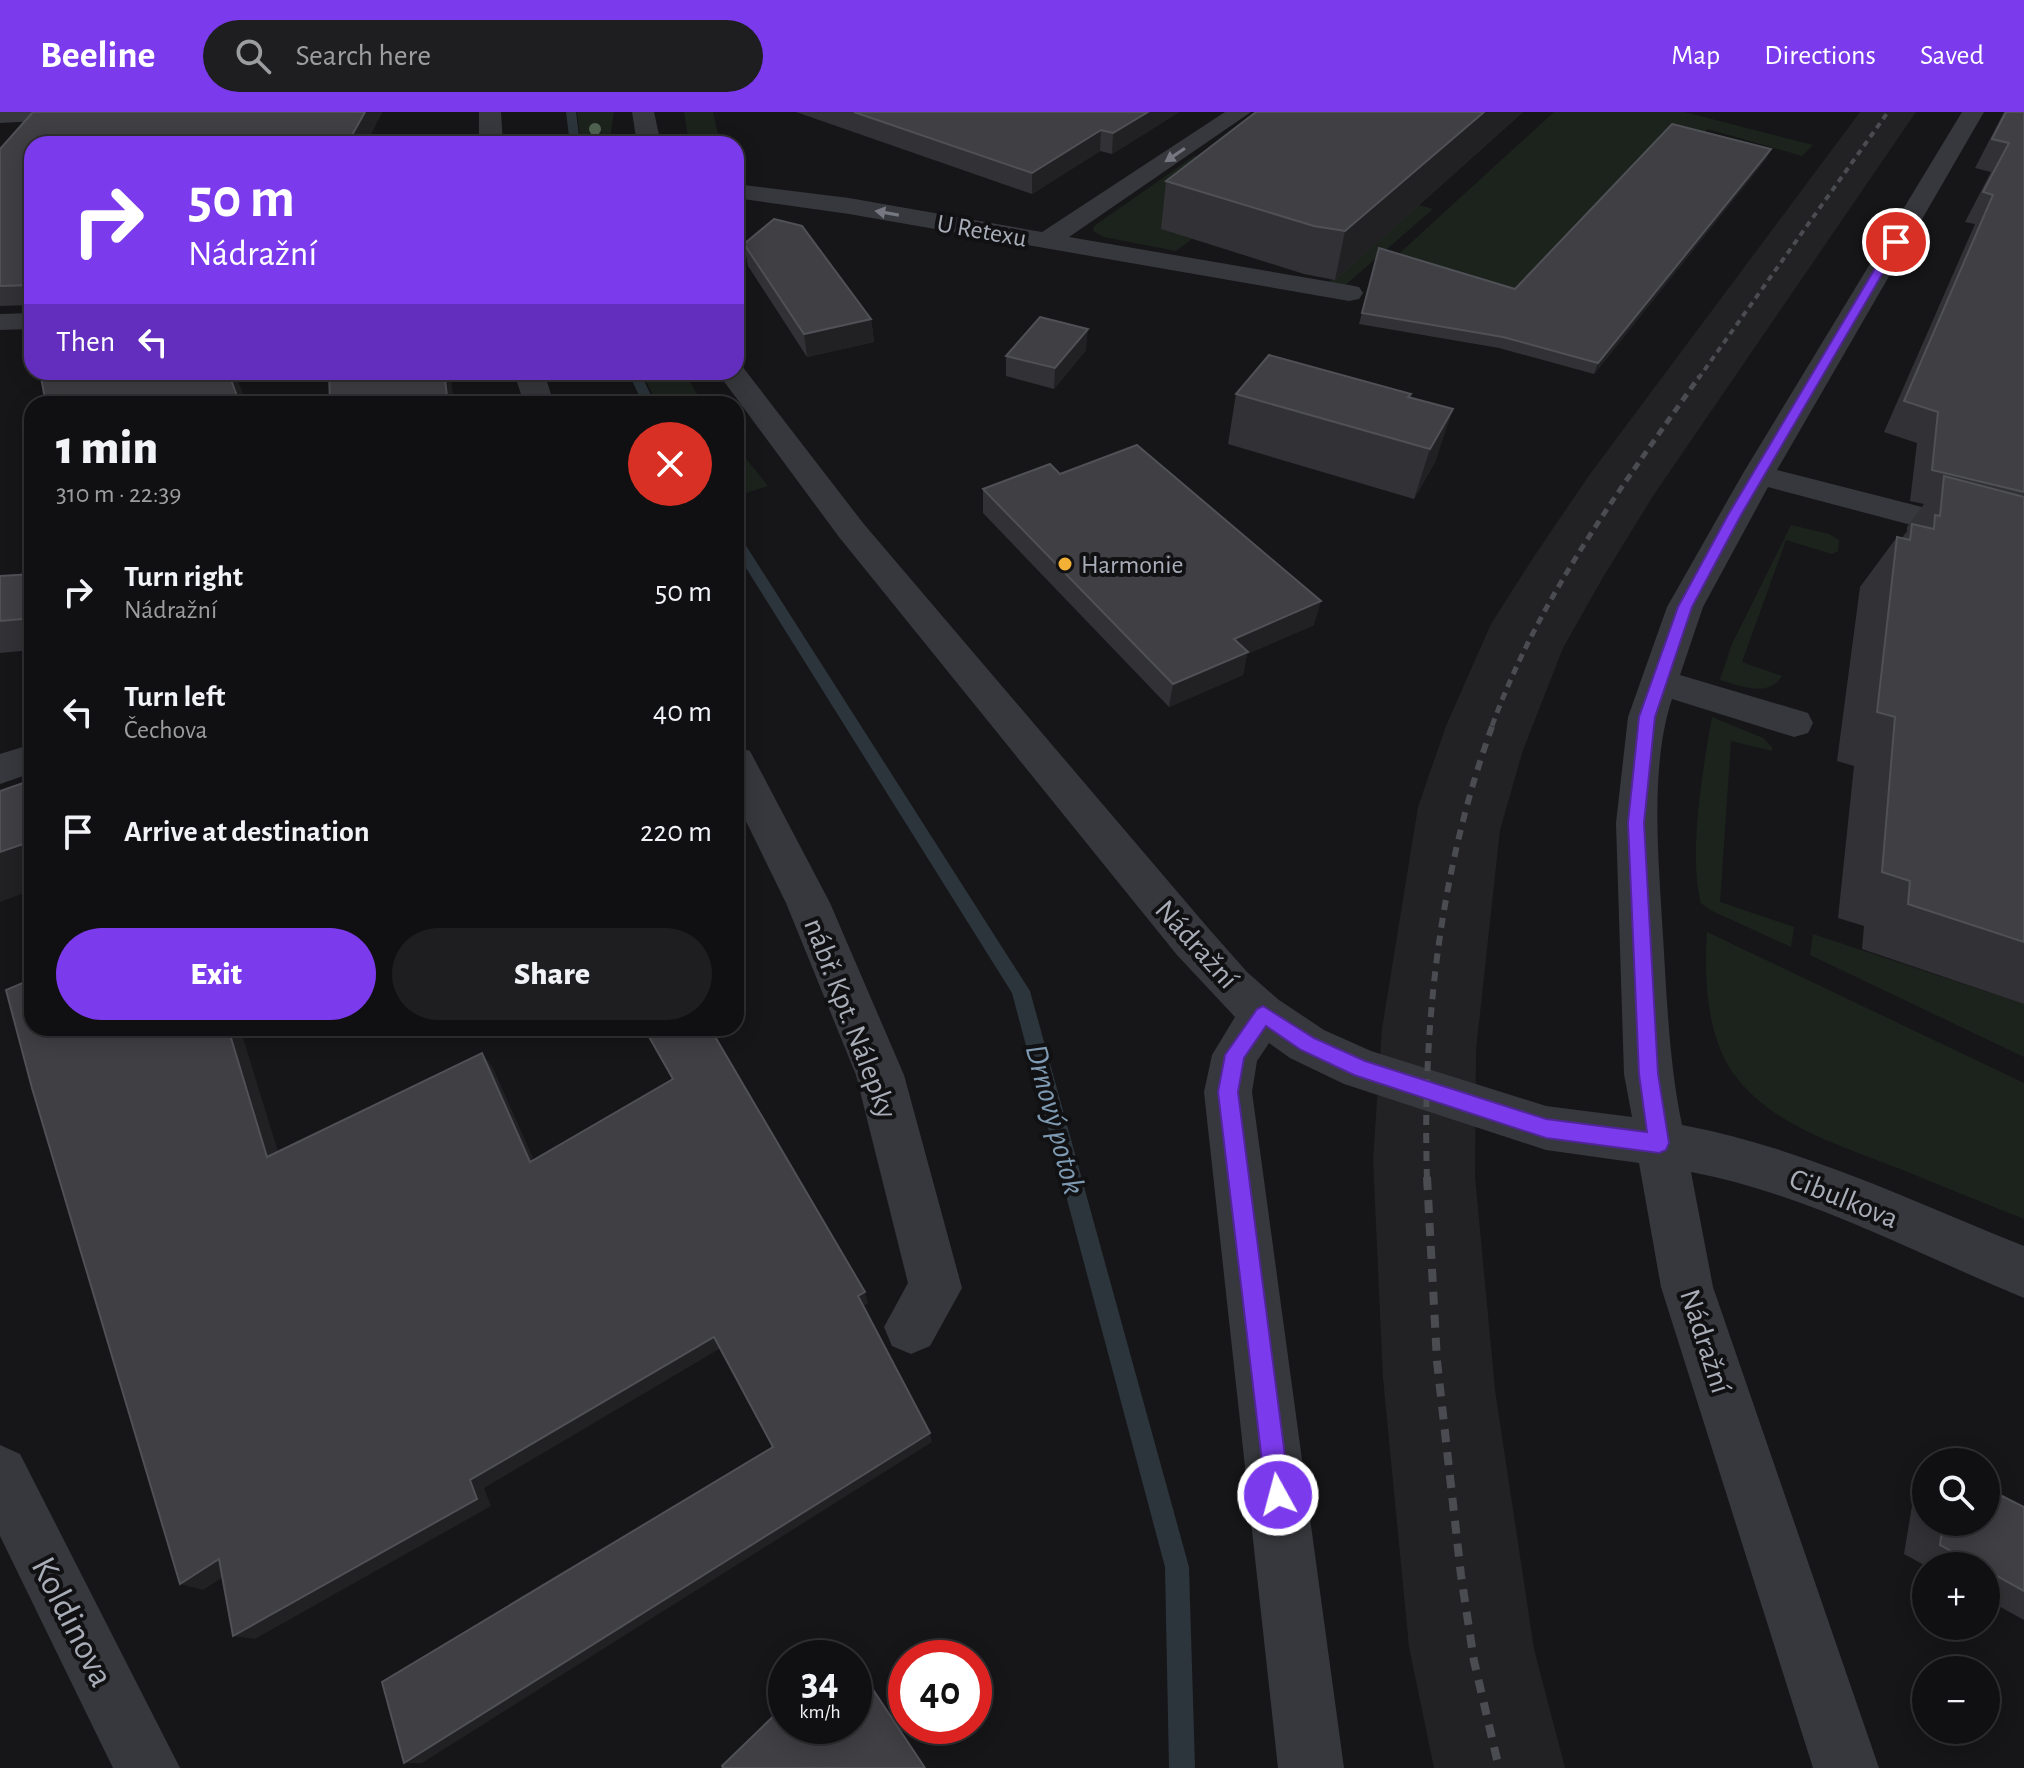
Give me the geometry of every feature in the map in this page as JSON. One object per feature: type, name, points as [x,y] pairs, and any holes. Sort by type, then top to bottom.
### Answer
[{"type":"street","points":[[0,116],[80,112]]},
{"type":"street","points":[[490,112],[491,136]]},
{"type":"street","name":"U Retexu","points":[[744,192],[849,206],[1046,241],[1240,112]]},
{"type":"street","points":[[1659,1143],[1648,1074],[1636,823],[1647,717],[1685,607],[1758,475],[1973,112]]},
{"type":"street","points":[[25,134],[42,114]]},
{"type":"street","points":[[1046,241],[1349,293]]},
{"type":"street","points":[[0,322],[24,321]]},
{"type":"street","name":"Nádražní","points":[[738,380],[851,530],[1193,942],[1231,985],[1263,1014],[1307,1044],[1361,1069],[1546,1128],[1659,1143],[1687,1287],[1846,1768]]},
{"type":"street","points":[[1758,475],[2024,544]]},
{"type":"street","points":[[1659,682],[1794,723]]},
{"type":"street","points":[[0,769],[24,761]]},
{"type":"street","name":"nábř. Kpt. Nálepky","points":[[744,777],[808,903],[880,1075],[936,1288],[911,1327]]},
{"type":"street","points":[[1263,1014],[1235,1055],[1228,1092],[1311,1768]]},
{"type":"street","name":"Cibulkova","points":[[1659,1143],[1733,1157],[1813,1184],[2024,1272]]},
{"type":"street","name":"Koldinova","points":[[0,1474],[147,1768]]},
{"type":"shaded area","points":[[577,112],[614,112],[610,136],[580,136]]},
{"type":"shaded area","points":[[684,112],[713,112],[718,136],[688,136]]},
{"type":"shaded area","points":[[1554,112],[1684,112],[1813,145],[1802,156],[1708,129],[1516,297],[1380,271]]},
{"type":"shaded area","points":[[1860,112],[1916,112],[1653,496],[1602,579],[1563,648],[1523,750],[1500,830],[1476,1050],[1475,1176],[1495,1390],[1534,1649],[1565,1768],[1434,1768],[1409,1647],[1383,1378],[1373,1159],[1382,1029],[1418,807],[1446,726],[1491,624],[1590,474]]},
{"type":"shaded area","points":[[1234,151],[1433,209],[1343,287],[1329,282],[1359,255],[1162,228],[1192,239],[1176,251],[1104,237],[1093,231],[1094,226],[1194,156],[1215,162]]},
{"type":"shaded area","points":[[645,380],[689,380],[698,396],[654,396]]},
{"type":"shaded area","points":[[744,456],[768,486],[744,494]]},
{"type":"shaded area","points":[[1791,525],[1829,534],[1839,540],[1838,551],[1832,554],[1786,540],[1742,662],[1782,676],[1770,687],[1762,689],[1720,680],[1732,644]]},
{"type":"shaded area","points":[[1712,717],[1763,738],[1772,747],[1772,751],[1731,741],[1720,902],[1794,927],[1791,947],[1701,903],[1697,883],[1696,836]]},
{"type":"shaded area","points":[[1707,932],[2024,1083],[2024,1219],[1809,1132],[1787,1121],[1749,1091],[1724,1058],[1712,1023],[1706,968]]},
{"type":"shaded area","points":[[1813,934],[2024,1004],[2024,1057],[1810,955]]},
{"type":"building","points":[[33,112],[365,112],[352,136],[24,136],[24,285],[0,286],[0,149]]},
{"type":"building","points":[[854,112],[1148,112],[1113,133],[1101,130],[1032,173]]},
{"type":"building","points":[[1256,112],[1484,112],[1345,231],[1314,226],[1166,181]]},
{"type":"building","points":[[2006,112],[2024,112],[2024,492],[1932,470],[1938,412],[1904,401],[1993,195],[1983,192],[2009,143],[1992,139]]},
{"type":"building","points":[[1672,124],[1771,149],[1598,363],[1503,337],[1362,313],[1379,248],[1515,289]]},
{"type":"building","points":[[774,219],[802,226],[871,319],[804,334],[744,244]]},
{"type":"building","points":[[1040,317],[1088,329],[1055,368],[1006,356]]},
{"type":"building","points":[[1269,355],[1411,394],[1408,397],[1453,409],[1430,449],[1236,394]]},
{"type":"building","points":[[42,380],[231,380],[237,396],[44,396]]},
{"type":"building","points":[[329,380],[445,380],[447,396],[330,396]]},
{"type":"building","points":[[1137,445],[1321,601],[1234,639],[1248,652],[1173,684],[983,489],[1050,464],[1060,474]]},
{"type":"building","points":[[1944,476],[2024,497],[2024,942],[1908,904],[1910,881],[1882,872],[1895,717],[1877,712],[1897,537],[1910,540],[1912,524],[1934,529],[1935,515],[1940,516]]},
{"type":"building","points":[[24,574],[22,619],[0,621],[0,576]]},
{"type":"building","points":[[24,783],[24,844],[0,852],[0,791]]},
{"type":"building","points":[[24,982],[24,1036],[230,1036],[267,1157],[482,1053],[530,1162],[673,1079],[649,1036],[715,1036],[865,1292],[858,1296],[930,1433],[404,1763],[382,1682],[773,1447],[714,1337],[470,1480],[477,1499],[233,1636],[219,1559],[180,1584],[32,1088],[6,990]]},
{"type":"building","points":[[2002,1496],[2024,1507],[2024,1591],[2000,1578],[2000,1552],[1953,1552],[1940,1545],[1941,1536],[2000,1536]]},
{"type":"building","points":[[872,1688],[888,1712],[888,1744],[909,1744],[925,1768],[723,1768],[768,1721],[768,1744],[872,1744]]},
{"type":"waterway","name":"Drnový potok","points":[[571,112],[574,136]]},
{"type":"waterway","name":"Drnový potok","points":[[638,380],[645,396]]},
{"type":"waterway","name":"Drnový potok","points":[[744,554],[1021,991],[1177,1567],[1182,1768]]},
{"type":"railway","points":[[1698,379],[1888,112]]},
{"type":"railway","points":[[1492,726],[1511,679],[1558,588],[1612,502],[1699,377]]},
{"type":"railway","points":[[1427,1179],[1428,1064],[1438,948],[1460,834],[1493,724]]},
{"type":"railway","points":[[1427,1177],[1437,1361],[1461,1575],[1474,1661],[1499,1768]]},
{"type":"place","name":"Harmonie","points":[[1065,564]]},
{"type":"route","points":[[1278,1495],[1228,1092],[1235,1055],[1263,1014],[1307,1044],[1361,1069],[1546,1128],[1659,1143],[1648,1074],[1636,823],[1647,717],[1685,607],[1735,515],[1896,242]]}]
